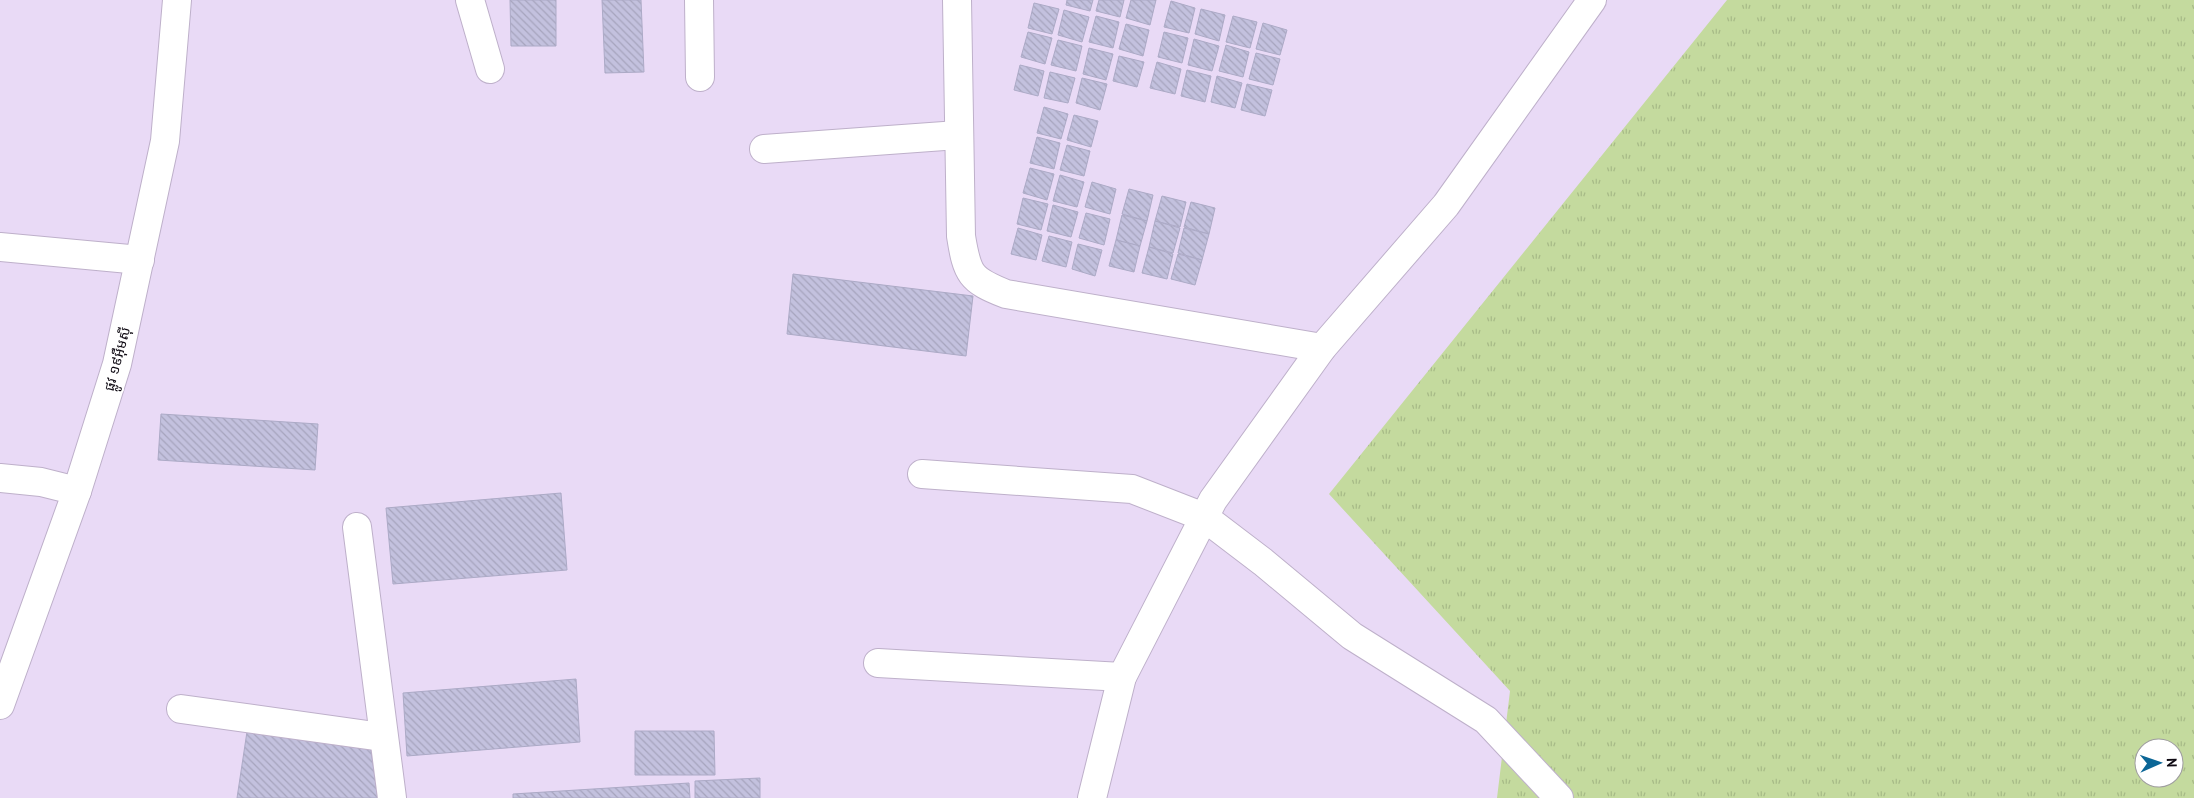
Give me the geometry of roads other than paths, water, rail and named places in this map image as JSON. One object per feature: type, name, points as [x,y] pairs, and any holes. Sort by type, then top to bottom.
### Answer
[{"type":"street","name":"ផ្លូវ ១៩អ៊ឹមស៊ី","points":[[0,705],[77,491],[117,364],[165,140],[177,0]]},
{"type":"street","points":[[470,0],[490,69]]},
{"type":"street","points":[[699,0],[700,77]]},
{"type":"street","points":[[957,0],[961,236],[965,266],[983,285],[1006,294],[1322,348]]},
{"type":"street","points":[[1092,798],[1122,677],[1213,500],[1322,348],[1446,205],[1592,0]]},
{"type":"street","points":[[764,149],[958,136]]},
{"type":"street","points":[[0,247],[140,260]]},
{"type":"street","points":[[922,474],[1132,489],[1204,517],[1263,562],[1352,636],[1486,720],[1559,798]]},
{"type":"street","points":[[0,478],[41,482],[77,491]]},
{"type":"street","points":[[357,527],[382,737],[392,798]]},
{"type":"street","points":[[878,663],[1122,677]]},
{"type":"street","points":[[181,709],[382,737]]}]
